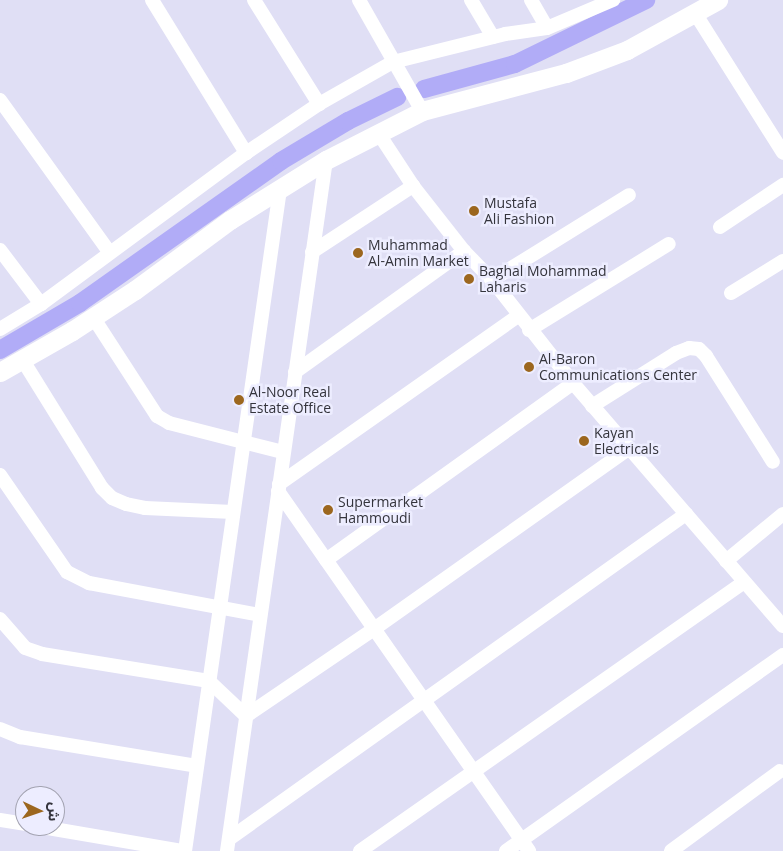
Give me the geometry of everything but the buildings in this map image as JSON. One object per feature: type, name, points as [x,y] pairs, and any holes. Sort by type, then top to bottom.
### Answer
[{"type":"street","points":[[152,0],[246,153]]},
{"type":"street","points":[[254,0],[319,104]]},
{"type":"street","points":[[359,0],[422,111]]},
{"type":"street","points":[[471,0],[493,37]]},
{"type":"street","points":[[531,0],[547,28]]},
{"type":"street","points":[[0,328],[41,304],[246,153],[319,104],[394,62],[493,37],[547,28],[614,0]]},
{"type":"street","points":[[0,372],[93,318],[135,290],[230,220],[326,160],[422,111],[566,73],[627,50],[718,0]]},
{"type":"street","points":[[695,13],[783,153]]},
{"type":"street","points":[[0,100],[110,253]]},
{"type":"street","points":[[379,134],[413,186],[464,251],[492,280],[518,316],[573,384],[783,626]]},
{"type":"street","points":[[228,845],[326,160]]},
{"type":"street","points":[[720,227],[783,185]]},
{"type":"street","points":[[312,252],[413,186]]},
{"type":"street","points":[[186,851],[280,189]]},
{"type":"street","points":[[492,280],[628,195]]},
{"type":"street","points":[[529,330],[669,244]]},
{"type":"street","points":[[0,250],[41,304]]},
{"type":"street","points":[[295,372],[464,251]]},
{"type":"street","points":[[731,293],[783,261]]},
{"type":"street","points":[[278,488],[518,316]]},
{"type":"street","points":[[93,318],[157,416],[169,423],[243,444],[283,452]]},
{"type":"street","points":[[592,406],[676,354],[689,348],[699,349],[706,356],[772,462]]},
{"type":"street","points":[[22,359],[102,488],[112,498],[126,504],[145,508],[233,512]]},
{"type":"street","points":[[326,560],[573,384]]},
{"type":"street","points":[[246,716],[374,629],[628,449]]},
{"type":"street","points":[[0,475],[67,572],[89,583],[260,615]]},
{"type":"street","points":[[278,488],[525,846]]},
{"type":"street","points":[[228,845],[424,699],[686,514]]},
{"type":"street","points":[[726,561],[783,514]]},
{"type":"street","points":[[360,851],[744,582]]},
{"type":"street","points":[[0,619],[25,648],[42,654],[209,681],[246,716]]},
{"type":"street","points":[[506,851],[525,846],[783,655]]},
{"type":"street","points":[[0,729],[20,737],[197,766]]},
{"type":"street","points":[[671,851],[780,771]]},
{"type":"street","points":[[0,820],[15,822]]},
{"type":"street","points":[[65,831],[182,851]]},
{"type":"waterway","points":[[424,89],[515,64],[646,0]]},
{"type":"waterway","points":[[0,350],[80,303],[281,161],[348,121],[397,97]]},
{"type":"place","name":"Mustafa Ali Fashion","points":[[474,211]]},
{"type":"place","name":"Muhammad Al-Amin Market","points":[[358,253]]},
{"type":"place","name":"Baghal Mohammad Laharis","points":[[469,279]]},
{"type":"place","name":"Al-Baron Communications Center","points":[[529,367]]},
{"type":"place","name":"Al-Noor Real Estate Office","points":[[239,400]]},
{"type":"place","name":"Kayan Electricals","points":[[584,441]]},
{"type":"place","name":"Supermarket Hammoudi","points":[[328,510]]}]
